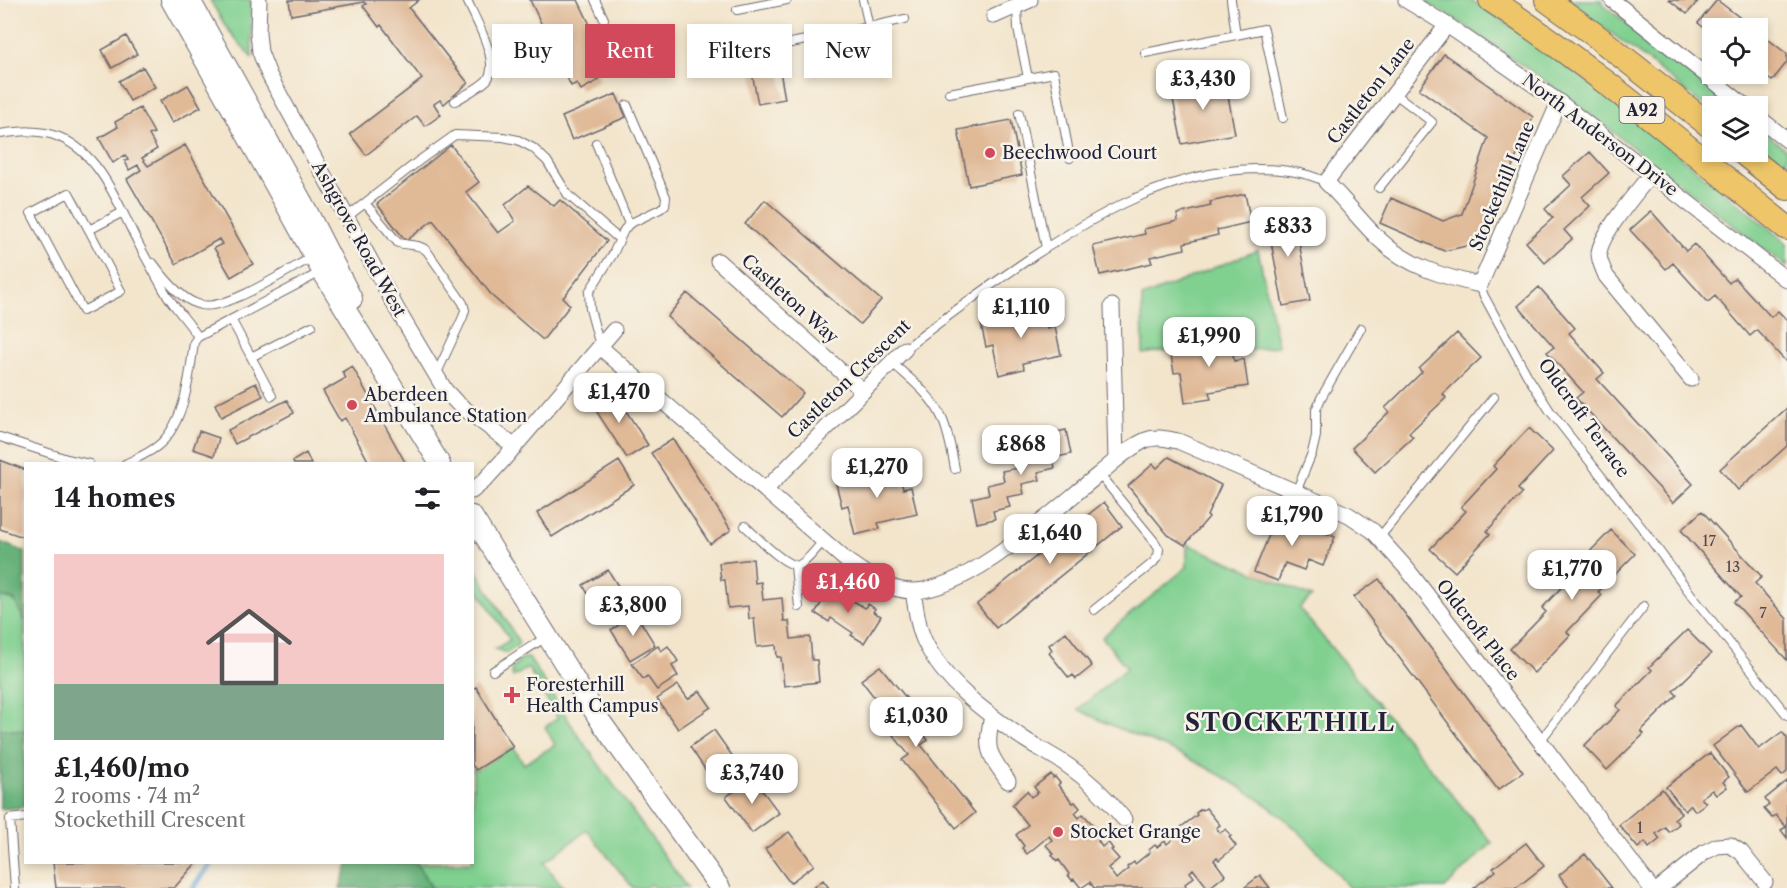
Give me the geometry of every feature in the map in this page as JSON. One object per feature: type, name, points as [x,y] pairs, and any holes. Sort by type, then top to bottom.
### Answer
[{"type":"main road","name":"A92","points":[[1491,0],[1533,27],[1608,84],[1787,228]]},
{"type":"main road","name":"A92","points":[[1547,0],[1702,119]]},
{"type":"main road","points":[[1754,162],[1787,188]]},
{"type":"street","name":"Ashgrove Road West","points":[[171,0],[295,220],[325,262],[439,462]]},
{"type":"street","name":"Ashgrove Road West","points":[[190,0],[305,207],[325,262]]},
{"type":"street","name":"Ashgrove Road West","points":[[259,0],[260,52],[269,75],[398,311],[445,390],[457,404],[514,447]]},
{"type":"street","name":"North Anderson Drive","points":[[1406,0],[1447,25],[1559,102],[1787,280]]},
{"type":"street","points":[[1612,0],[1732,96]]},
{"type":"street","name":"Castleton Lane","points":[[1326,182],[1447,25]]},
{"type":"street","name":"Stockethill Lane","points":[[1480,285],[1559,102]]},
{"type":"street","points":[[1768,125],[1787,140]]},
{"type":"street","points":[[1651,174],[1605,237],[1599,250],[1600,262],[1606,276],[1691,379]]},
{"type":"street","points":[[1326,182],[1382,242],[1401,256],[1447,278],[1480,285]]},
{"type":"street","name":"Castleton Way","points":[[718,261],[863,391]]},
{"type":"street","points":[[1112,306],[1116,460]]},
{"type":"street","points":[[474,489],[514,447],[614,330]]},
{"type":"street","points":[[600,347],[847,561],[871,578],[891,587],[913,591],[924,639],[933,656],[952,681],[992,716],[1087,780],[1107,798],[1124,819]]},
{"type":"street","name":"Castleton Crescent","points":[[765,490],[905,349]]},
{"type":"street","name":"Oldcroft Place","points":[[913,591],[933,588],[954,581],[979,568],[1023,536],[1116,460],[1148,440],[1163,437],[1178,441],[1349,515],[1373,531],[1407,569],[1651,888]]},
{"type":"street","points":[[474,519],[601,722],[720,888]]},
{"type":"street","points":[[992,716],[988,736],[989,751],[1008,781]]},
{"type":"street","points":[[1660,888],[1706,852],[1717,846],[1730,845],[1741,852],[1765,882]]},
{"type":"lane","points":[[455,101],[486,81],[492,70],[484,37],[467,0]]},
{"type":"lane","points":[[595,0],[604,19]]},
{"type":"lane","points":[[737,10],[787,0]]},
{"type":"lane","points":[[863,0],[868,24]]},
{"type":"lane","points":[[1231,0],[1236,35]]},
{"type":"lane","points":[[1009,8],[1018,29],[1028,78]]},
{"type":"lane","points":[[882,24],[905,19]]},
{"type":"lane","points":[[1145,53],[1264,29],[1282,118]]},
{"type":"lane","points":[[949,93],[1054,73],[1070,158]]},
{"type":"lane","points":[[1379,188],[1432,122],[1394,93]]},
{"type":"lane","points":[[600,347],[590,309],[590,292],[613,254],[624,230],[629,224],[660,209],[665,205],[666,197],[627,105]]},
{"type":"lane","points":[[1019,113],[1046,248]]},
{"type":"lane","points":[[0,134],[27,130],[45,133],[60,137],[82,151],[98,169],[123,212],[166,296],[190,323],[198,338]]},
{"type":"lane","points":[[347,217],[455,135],[503,137],[533,148],[547,161],[568,195],[619,239]]},
{"type":"lane","points":[[596,143],[629,224]]},
{"type":"lane","name":"Castleton Crescent","points":[[905,349],[961,306],[1086,222],[1150,192],[1207,174],[1239,170],[1275,170],[1311,175],[1326,182]]},
{"type":"lane","points":[[69,193],[89,230],[121,291],[83,312],[31,213],[69,193]]},
{"type":"lane","points":[[364,203],[398,243],[415,244],[427,251],[463,303],[464,317],[436,375]]},
{"type":"lane","points":[[89,230],[123,212]]},
{"type":"lane","points":[[135,237],[170,285],[201,305],[211,306],[226,302],[325,262]]},
{"type":"lane","points":[[128,462],[160,443],[175,426],[185,393],[194,342],[232,321],[325,262]]},
{"type":"lane","name":"Oldcroft Terrace","points":[[1480,285],[1527,375],[1550,411],[1787,715]]},
{"type":"lane","points":[[232,321],[272,396]]},
{"type":"lane","points":[[251,357],[312,326]]},
{"type":"lane","points":[[1296,492],[1312,453],[1316,436],[1318,404],[1361,328]]},
{"type":"lane","points":[[891,362],[915,383],[942,418],[955,469]]},
{"type":"lane","points":[[1379,538],[1494,397]]},
{"type":"lane","points":[[0,437],[80,462]]},
{"type":"lane","points":[[1094,610],[1153,563],[1158,556],[1159,549],[1155,541],[1099,474]]},
{"type":"lane","points":[[745,526],[786,562],[795,566],[802,564],[823,541]]},
{"type":"lane","points":[[795,566],[799,607]]},
{"type":"lane","points":[[1540,741],[1644,606]]},
{"type":"lane","points":[[493,671],[546,637]]},
{"type":"lane","points":[[15,888],[10,819],[24,818]]},
{"type":"green space","points":[[210,0],[251,0],[252,58],[226,27]]},
{"type":"green space","points":[[1421,0],[1471,0],[1528,37],[1589,83],[1787,243],[1787,267],[1564,94],[1452,17]]},
{"type":"green space","points":[[1567,0],[1602,0],[1604,5],[1719,96],[1702,96],[1702,104]]},
{"type":"green space","points":[[1768,135],[1787,150],[1787,173],[1768,157]]},
{"type":"green space","points":[[1258,250],[1278,346],[1233,353],[1230,333],[1208,336],[1208,344],[1143,354],[1142,297]]},
{"type":"green space","points":[[0,542],[24,552],[24,619],[14,600],[0,596]]},
{"type":"green space","points":[[1187,544],[1312,597],[1299,608],[1492,843],[1445,888],[1349,888],[1299,832],[1256,798],[1178,753],[1078,709],[1127,668],[1102,637],[1187,567]]},
{"type":"green space","points":[[474,567],[519,642],[507,653],[495,649],[510,640],[474,584]]},
{"type":"green space","points":[[0,596],[14,600],[24,619],[24,731],[0,729]]},
{"type":"green space","points":[[524,658],[529,658],[576,732],[687,888],[654,888],[651,884],[645,888],[633,888],[587,830],[544,863],[564,888],[432,888],[417,864],[474,864],[474,767],[476,770],[513,747],[524,764],[555,745],[545,727],[558,718],[528,668],[513,677],[513,668]]},
{"type":"green space","points":[[0,729],[24,731],[24,807],[0,809]]},
{"type":"green space","points":[[348,864],[417,864],[432,888],[340,888]]},
{"type":"building","points":[[289,0],[419,0],[409,8],[468,83],[444,104],[440,100],[434,104],[441,115],[425,126],[417,116],[366,155],[350,134],[422,79],[381,25],[379,27],[363,6],[366,4],[364,2],[291,15]]},
{"type":"building","points":[[530,0],[578,0],[590,24],[585,24],[585,78],[598,78],[599,80],[581,90],[577,83],[571,86],[567,78],[573,78],[573,24],[541,24]]},
{"type":"building","points":[[1669,0],[1699,0],[1687,14]]},
{"type":"building","points":[[1717,0],[1740,18],[1702,18]]},
{"type":"building","points":[[126,36],[137,54],[112,68],[102,50]]},
{"type":"building","points":[[1768,39],[1787,54],[1787,62],[1772,81],[1768,78]]},
{"type":"building","points":[[1444,54],[1533,117],[1480,243],[1444,251],[1380,223],[1391,198],[1443,221],[1462,214],[1488,138],[1419,89]]},
{"type":"building","points":[[143,67],[155,87],[130,101],[119,81]]},
{"type":"building","points":[[753,78],[781,78],[785,99],[758,104]]},
{"type":"building","points":[[1225,79],[1235,134],[1182,144],[1171,89]]},
{"type":"building","points":[[188,85],[201,107],[172,123],[160,101]]},
{"type":"building","points":[[616,94],[626,117],[572,140],[562,117]]},
{"type":"building","points":[[140,108],[154,133],[149,135],[157,149],[142,158],[148,166],[185,145],[253,264],[231,277],[214,248],[222,244],[219,239],[176,264],[127,179],[141,170],[138,165],[129,170],[125,155],[113,163],[99,138],[118,127],[115,122]]},
{"type":"building","name":"Beechwood Court","points":[[1011,120],[1022,175],[969,186],[958,130]]},
{"type":"building","points":[[451,145],[479,182],[466,192],[498,233],[515,221],[505,205],[528,186],[554,206],[560,200],[607,241],[563,298],[570,305],[543,340],[493,297],[433,220],[406,241],[377,204]]},
{"type":"building","points":[[1590,152],[1609,173],[1582,197],[1590,206],[1564,230],[1572,239],[1545,263],[1526,242],[1553,218],[1545,209],[1571,185],[1563,176]]},
{"type":"building","points":[[1245,194],[1251,222],[1217,230],[1218,235],[1184,243],[1185,249],[1150,257],[1152,263],[1100,275],[1093,246],[1145,234],[1144,229],[1178,221],[1177,214],[1211,206],[1210,202]]},
{"type":"building","points":[[765,200],[881,300],[860,324],[745,224]]},
{"type":"building","points":[[1293,210],[1310,301],[1283,306],[1266,215]]},
{"type":"building","points":[[1651,211],[1686,251],[1694,244],[1729,283],[1735,278],[1771,317],[1778,311],[1787,320],[1787,363],[1757,330],[1750,336],[1715,296],[1708,302],[1673,263],[1666,269],[1630,230]]},
{"type":"building","points":[[1539,287],[1575,328],[1569,333],[1604,373],[1597,379],[1693,484],[1673,503],[1576,398],[1583,392],[1547,352],[1554,347],[1518,306]]},
{"type":"building","points":[[687,293],[803,393],[782,417],[667,317]]},
{"type":"building","points":[[1041,302],[1047,329],[1055,327],[1061,355],[1023,363],[1024,369],[999,375],[993,345],[986,347],[981,324],[1018,315],[1017,308]]},
{"type":"building","points":[[1230,333],[1234,361],[1244,359],[1248,386],[1209,392],[1211,399],[1185,403],[1181,372],[1174,373],[1170,350],[1208,344],[1207,336]]},
{"type":"building","points":[[1457,333],[1481,358],[1443,394],[1446,398],[1409,433],[1413,437],[1375,472],[1352,448],[1389,412],[1385,408],[1422,372],[1419,369]]},
{"type":"building","name":"Aberdeen Ambulance Station","points":[[352,366],[405,462],[369,462],[345,418],[340,421],[323,391],[346,378],[342,372]]},
{"type":"building","points":[[256,383],[263,396],[221,417],[215,404]]},
{"type":"building","points":[[612,389],[648,445],[627,458],[591,403]]},
{"type":"building","points":[[287,400],[294,413],[235,444],[228,430]]},
{"type":"building","points":[[1787,408],[1787,446],[1738,490],[1720,469]]},
{"type":"building","points":[[1529,428],[1553,451],[1518,489],[1522,493],[1487,531],[1490,534],[1455,572],[1430,549],[1466,511],[1461,507],[1496,469],[1493,466]]},
{"type":"building","points":[[1066,430],[1071,454],[1053,458],[1055,468],[1038,472],[1040,480],[1022,484],[1024,494],[1007,497],[1010,507],[993,511],[995,519],[977,523],[972,498],[989,494],[987,485],[1004,481],[1002,471],[1019,468],[1017,459],[1035,456],[1032,446],[1050,442],[1048,434]]},
{"type":"building","points":[[199,431],[219,438],[214,456],[193,449]]},
{"type":"building","points":[[673,439],[731,530],[710,544],[651,453]]},
{"type":"building","points":[[306,453],[310,462],[293,462]]},
{"type":"building","points":[[1169,457],[1221,485],[1207,516],[1209,517],[1185,545],[1168,535],[1128,486],[1153,464],[1157,468]]},
{"type":"building","points":[[0,460],[24,469],[24,537],[0,529]]},
{"type":"building","points":[[619,461],[634,485],[552,537],[537,513]]},
{"type":"building","points":[[896,462],[903,489],[911,487],[917,514],[878,523],[880,529],[855,535],[848,505],[842,507],[836,484],[874,475],[872,467]]},
{"type":"building","points":[[1104,502],[1122,526],[996,628],[977,604]]},
{"type":"building","points":[[1702,511],[1762,577],[1755,583],[1787,619],[1787,660],[1734,602],[1741,597],[1681,530]]},
{"type":"building","points":[[1278,513],[1335,537],[1323,566],[1308,560],[1304,570],[1285,563],[1278,581],[1254,572]]},
{"type":"building","points":[[1611,530],[1635,554],[1598,592],[1602,595],[1567,632],[1570,635],[1534,673],[1510,649],[1546,612],[1542,608],[1577,571],[1574,568]]},
{"type":"building","points":[[753,559],[755,583],[761,582],[763,600],[782,598],[784,621],[789,621],[791,639],[810,637],[812,660],[817,660],[819,682],[784,686],[781,657],[777,657],[776,645],[757,647],[754,618],[749,619],[748,606],[728,608],[725,580],[721,580],[719,563]]},
{"type":"building","points":[[608,570],[625,597],[599,613],[583,585]]},
{"type":"building","points":[[1379,579],[1523,772],[1498,790],[1354,597]]},
{"type":"building","points":[[831,587],[838,591],[841,587],[848,592],[845,596],[865,608],[868,604],[875,609],[873,612],[881,616],[864,643],[831,618],[829,622],[815,613]]},
{"type":"building","points":[[636,614],[655,645],[630,660],[611,630]]},
{"type":"building","points":[[1687,630],[1711,654],[1673,691],[1677,695],[1641,731],[1644,734],[1607,770],[1584,746],[1620,710],[1616,706],[1652,670],[1649,667]]},
{"type":"building","points":[[1066,632],[1092,666],[1076,679],[1073,675],[1069,678],[1049,653],[1052,650],[1049,645]]},
{"type":"building","points":[[658,646],[661,651],[668,646],[678,661],[672,666],[678,676],[657,690],[647,676],[643,679],[632,664]]},
{"type":"building","points":[[880,666],[908,700],[901,705],[928,740],[921,745],[975,813],[956,828],[902,760],[909,755],[882,721],[888,715],[861,680]]},
{"type":"building","points":[[678,685],[688,699],[700,691],[711,707],[678,729],[657,699]]},
{"type":"building","points":[[476,687],[513,747],[476,770],[474,768],[474,688]]},
{"type":"building","points":[[1741,725],[1759,749],[1782,732],[1787,738],[1787,772],[1782,776],[1777,770],[1748,792],[1713,746]]},
{"type":"building","points":[[714,730],[738,764],[713,781],[690,747]]},
{"type":"building","points":[[1710,753],[1729,777],[1723,782],[1727,787],[1716,795],[1712,790],[1701,798],[1706,803],[1695,811],[1691,805],[1685,811],[1666,787]]},
{"type":"building","name":"Stocket Grange","points":[[1051,774],[1073,803],[1075,802],[1080,808],[1075,813],[1079,818],[1083,814],[1097,829],[1095,830],[1101,838],[1098,841],[1102,847],[1108,842],[1113,849],[1111,850],[1119,859],[1108,868],[1116,879],[1128,869],[1127,867],[1134,862],[1135,864],[1150,852],[1149,850],[1155,845],[1157,847],[1165,841],[1167,844],[1173,839],[1169,834],[1197,815],[1196,813],[1201,809],[1206,808],[1220,825],[1216,828],[1220,833],[1226,829],[1236,846],[1219,860],[1217,857],[1214,860],[1225,875],[1209,888],[1193,869],[1190,872],[1194,877],[1185,884],[1184,888],[1094,888],[1090,882],[1081,888],[1068,875],[1059,860],[1057,861],[1052,855],[1054,854],[1046,845],[1052,840],[1049,836],[1027,854],[1016,835],[1028,825],[1012,805],[1027,791],[1031,797],[1038,792],[1034,787]]},
{"type":"building","points":[[753,778],[779,813],[752,833],[726,797]]},
{"type":"building","points":[[1787,781],[1787,838],[1781,830],[1786,827],[1776,815],[1772,818],[1764,809],[1769,805],[1765,799]]},
{"type":"building","points":[[1662,789],[1681,813],[1674,819],[1679,824],[1669,832],[1665,827],[1656,834],[1660,839],[1649,848],[1645,842],[1638,848],[1619,825]]},
{"type":"building","points":[[789,832],[814,865],[790,883],[765,849]]},
{"type":"building","points":[[1526,843],[1544,866],[1516,888],[1474,888],[1496,871],[1493,868]]},
{"type":"building","points":[[1585,854],[1612,888],[1569,888],[1559,875]]},
{"type":"building","points":[[53,864],[195,864],[174,888],[56,888]]},
{"type":"building","points":[[1260,875],[1270,888],[1244,888]]},
{"type":"building","points":[[823,880],[829,888],[813,888]]},
{"type":"waterway","points":[[193,888],[211,864]]},
{"type":"place","name":"Beechwood Court","points":[[990,153]]},
{"type":"place","name":"Aberdeen Ambulance Station","points":[[352,405]]},
{"type":"place","name":"Foresterhill Health Campus","points":[[512,695]]},
{"type":"place","name":"Stocket Grange","points":[[1058,832]]},
{"type":"district","name":"STOCKETHILL","points":[[1290,723]]}]
